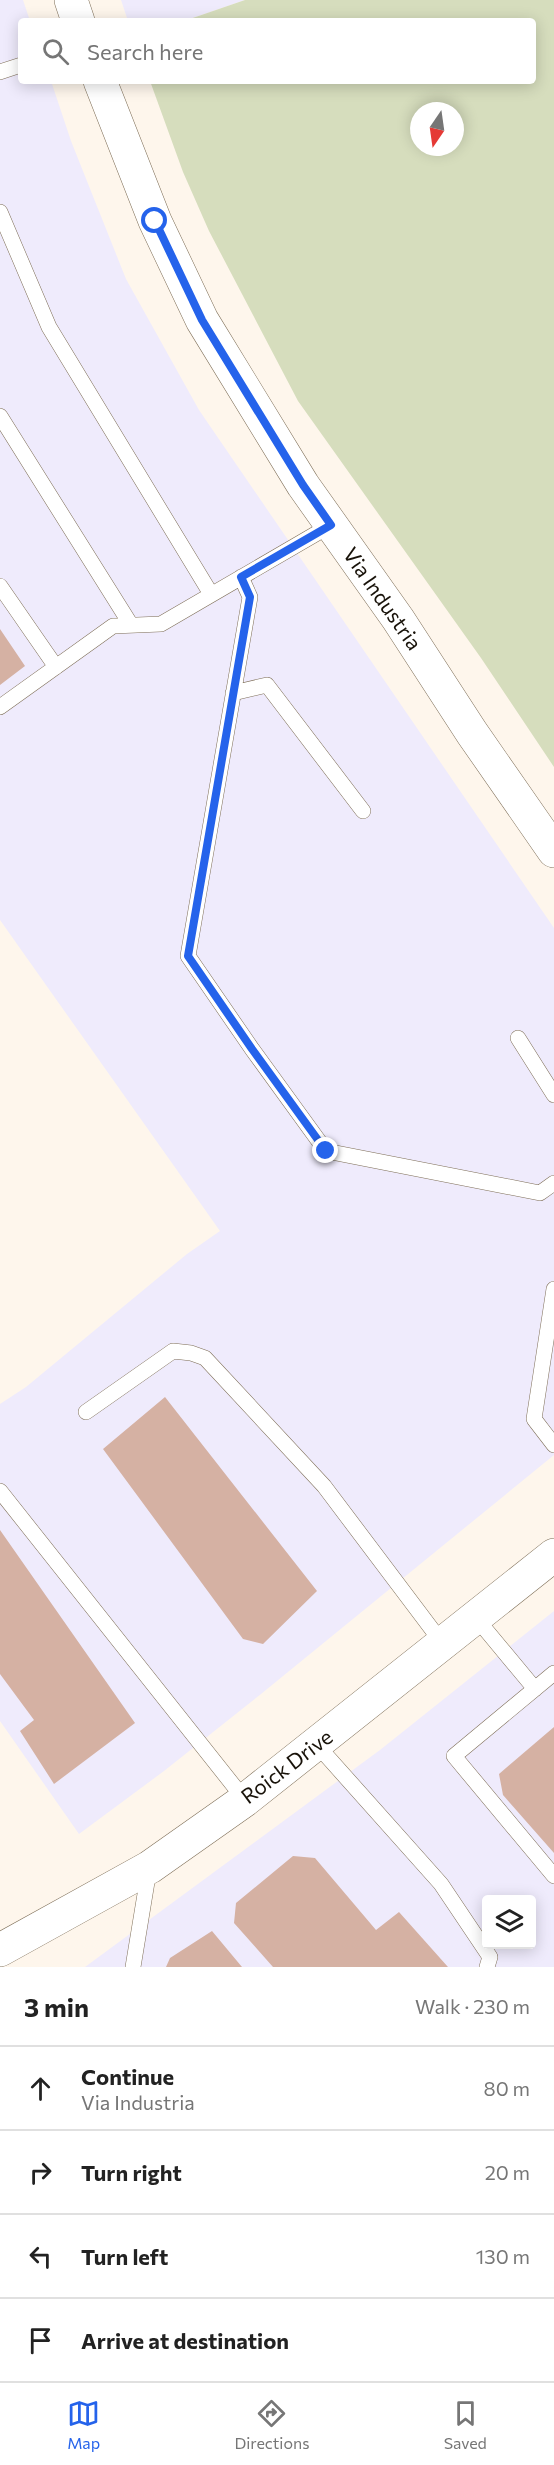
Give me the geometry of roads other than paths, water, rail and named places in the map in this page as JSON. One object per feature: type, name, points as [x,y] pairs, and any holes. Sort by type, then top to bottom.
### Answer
[{"type":"street","points":[[71,0],[77,18]]},
{"type":"street","name":"Via Industria","points":[[101,84],[155,221],[202,320],[303,485],[398,619],[472,733],[554,851]]},
{"type":"street","name":"Roick Drive","points":[[0,1950],[150,1867],[245,1800],[554,1556]]},
{"type":"lane","points":[[0,72],[18,66]]},
{"type":"lane","points":[[0,212],[50,327],[212,594]]},
{"type":"lane","points":[[0,416],[131,626]]},
{"type":"lane","points":[[0,707],[113,626],[161,624],[331,525]]},
{"type":"lane","points":[[241,577],[250,597],[188,956],[326,1151],[540,1193],[554,1183]]},
{"type":"lane","points":[[0,586],[56,667]]},
{"type":"lane","points":[[233,693],[267,685],[363,811]]},
{"type":"lane","points":[[518,1038],[554,1095]]},
{"type":"lane","points":[[554,1289],[534,1419],[554,1445]]},
{"type":"lane","points":[[86,1412],[173,1351],[191,1353],[205,1358],[324,1486],[443,1644]]},
{"type":"lane","points":[[0,1491],[245,1800]]},
{"type":"lane","points":[[476,1618],[535,1689]]},
{"type":"lane","points":[[554,1673],[454,1756],[554,1876]]},
{"type":"lane","points":[[317,1745],[441,1884],[490,1957],[487,1967]]},
{"type":"lane","points":[[133,1967],[150,1867]]}]
